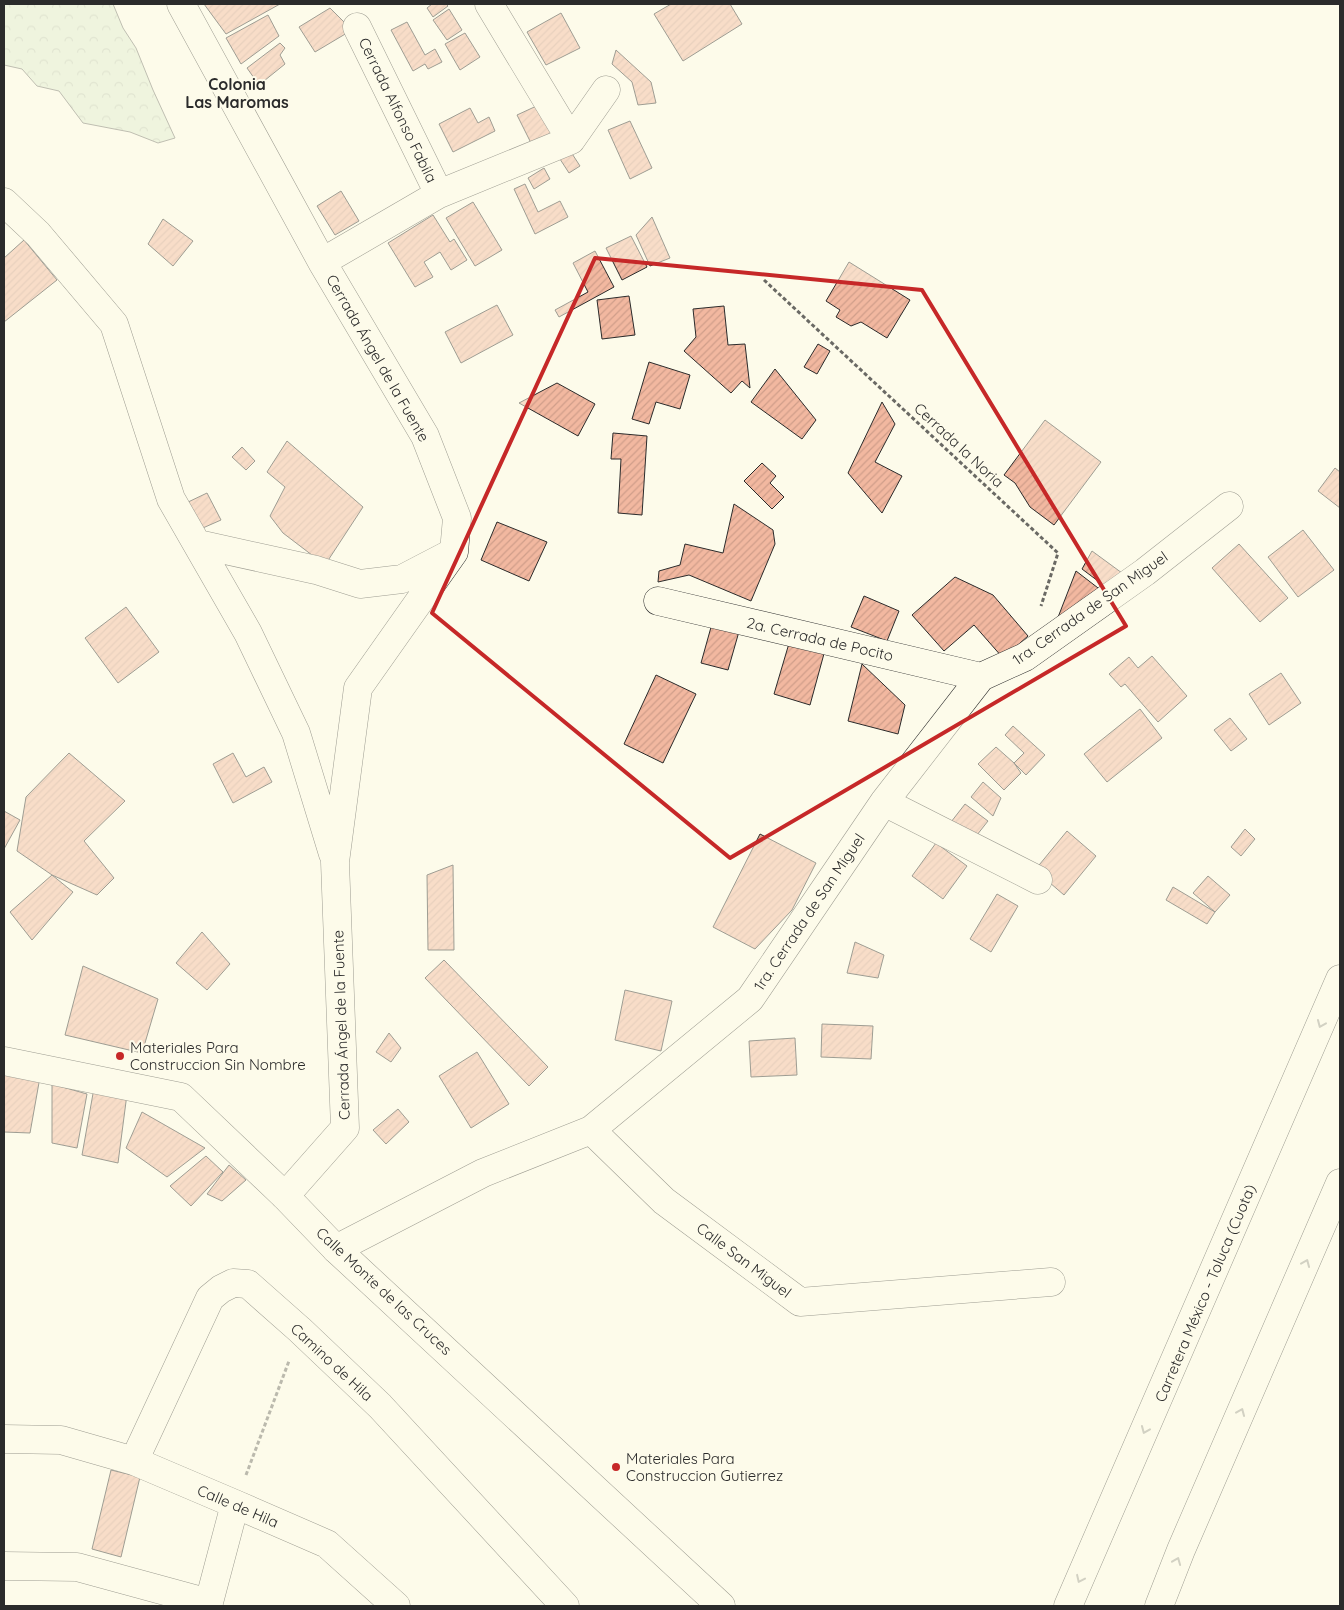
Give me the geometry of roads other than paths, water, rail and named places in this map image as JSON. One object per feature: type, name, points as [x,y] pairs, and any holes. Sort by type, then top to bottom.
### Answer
[{"type":"main road","name":"Cerrada Ángel de la Fuente","points":[[181,4],[322,262],[425,436],[457,518],[454,552],[358,688],[335,862],[345,1128],[285,1196]]},
{"type":"main road","points":[[489,4],[571,140],[606,90]]},
{"type":"main road","name":"Cerrada Alfonso Fabila","points":[[357,27],[439,194]]},
{"type":"main road","name":"Cerrada Alfonso Fabila","points":[[322,262],[439,194],[571,140]]},
{"type":"main road","name":"Cerrada Ángel de la Fuente","points":[[4,202],[38,234],[114,324],[171,499],[248,633],[296,733],[335,862]]},
{"type":"main road","name":"1ra. Cerrada de San Miguel","points":[[336,1249],[483,1173],[591,1130],[750,999],[884,802],[981,678],[1033,652],[1145,572],[1228,506]]},
{"type":"main road","points":[[198,544],[316,570],[360,584],[402,579],[454,552]]},
{"type":"main road","name":"2a. Cerrada de Pocito","points":[[658,601],[981,678]]},
{"type":"main road","points":[[884,802],[1038,880]]},
{"type":"main road","name":"Carretera México - Toluca (Cuota)","points":[[1068,1606],[1340,979]]},
{"type":"main road","name":"Calle Monte de las Cruces","points":[[4,1061],[181,1097],[285,1196],[336,1249],[721,1606]]},
{"type":"main road","name":"Calle San Miguel","points":[[591,1130],[664,1200],[800,1302],[1051,1282]]},
{"type":"main road","points":[[1159,1606],[1181,1550],[1340,1183]]},
{"type":"main road","name":"Camino de Hila","points":[[134,1461],[210,1298],[221,1289],[234,1283],[248,1284],[300,1330],[380,1406],[565,1606]]},
{"type":"main road","name":"Calle de Hila","points":[[4,1439],[61,1440],[134,1461],[235,1504],[327,1544],[396,1606]]},
{"type":"main road","points":[[4,1566],[77,1567],[208,1605],[235,1504]]},
{"type":"place","name":"Materiales Para Construccion Sin Nombre","points":[[120,1056]]},
{"type":"place","name":"Materiales Para Construccion Gutierrez","points":[[616,1467]]},
{"type":"district","name":"Colonia Las Maromas","points":[[237,93]]}]
